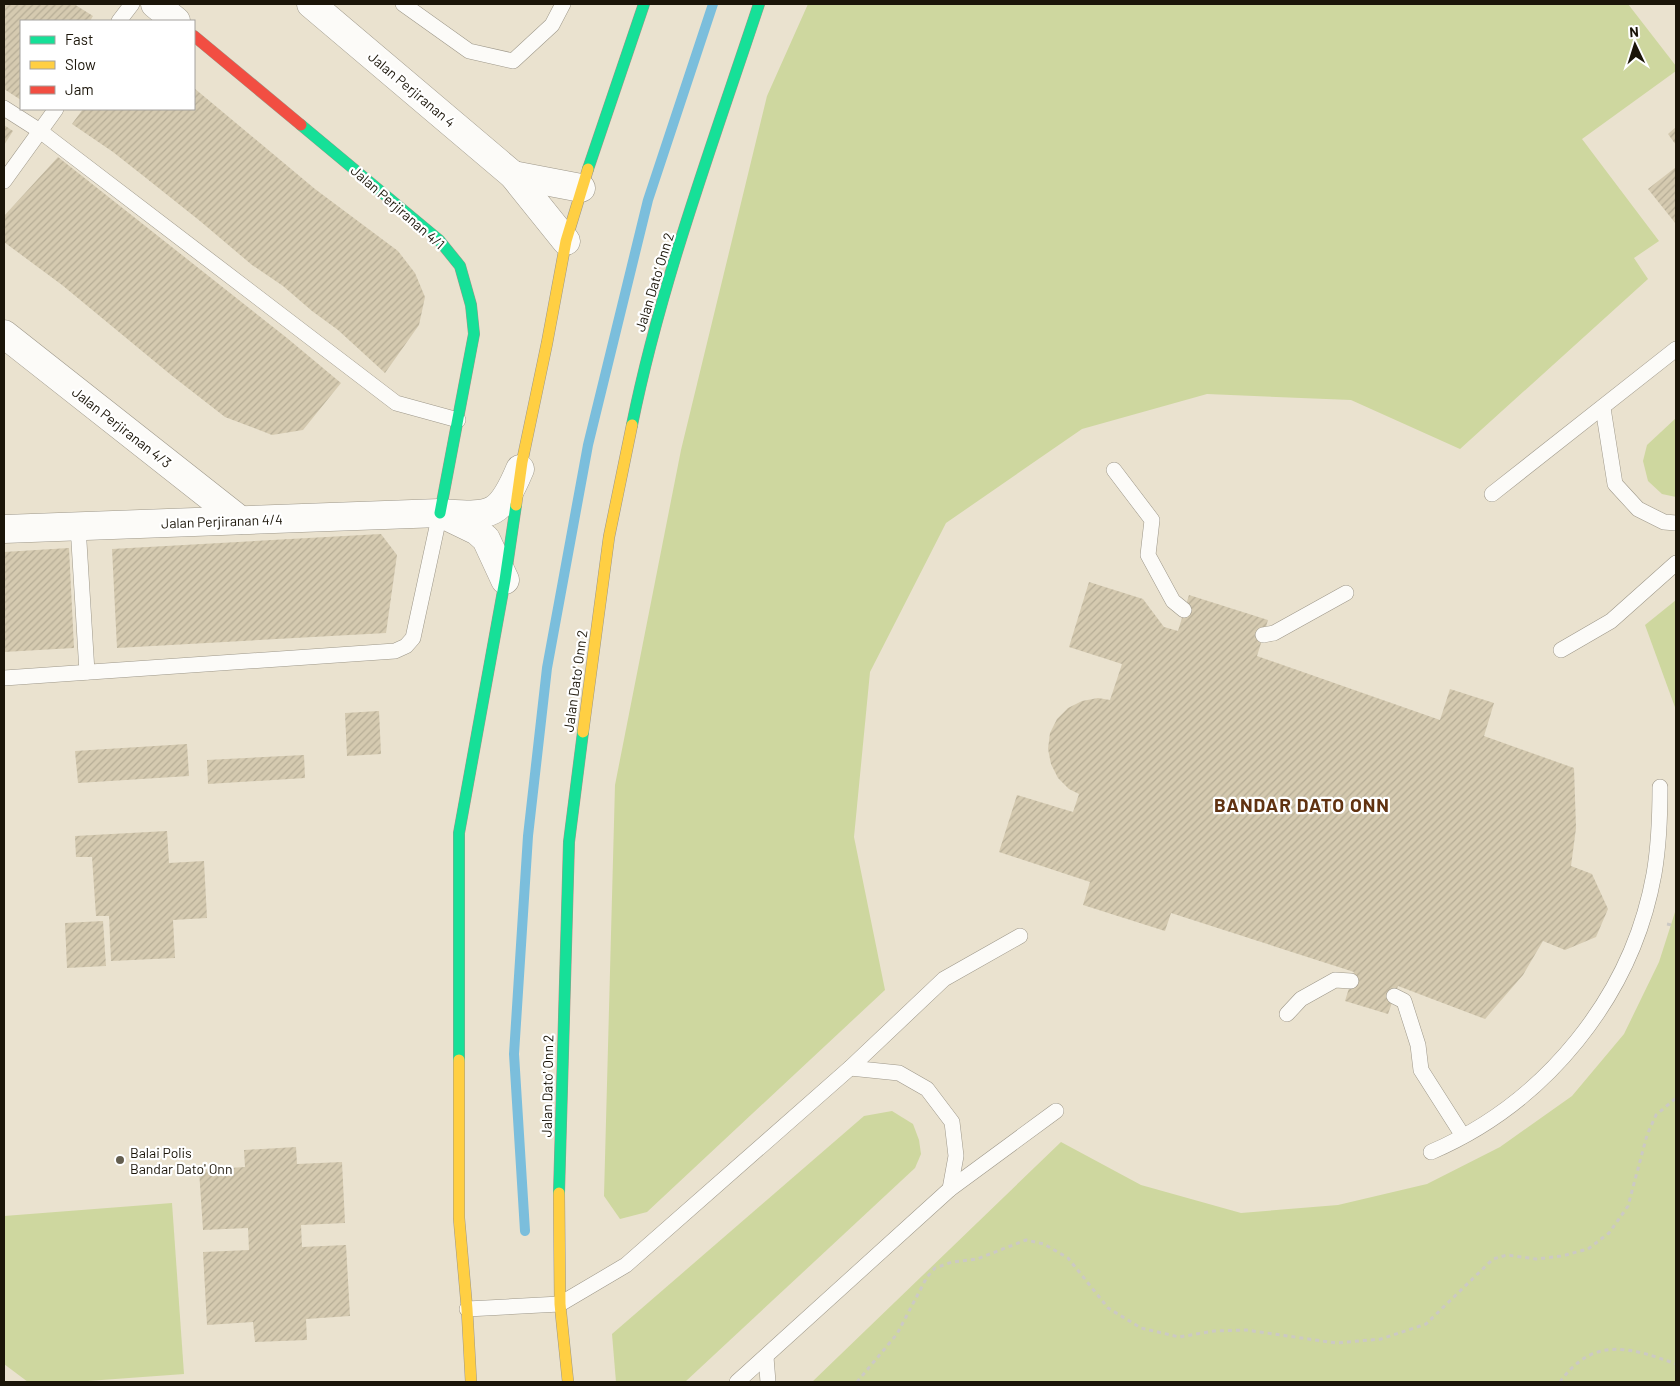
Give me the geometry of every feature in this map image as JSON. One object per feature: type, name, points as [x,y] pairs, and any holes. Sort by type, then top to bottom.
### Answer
[{"type":"main road","points":[[471,1382],[459,1218],[459,833],[505,580],[522,462],[566,241],[581,188],[644,4]]},
{"type":"main road","name":"Jalan Dato' Onn 2","points":[[568,1382],[560,1304],[558,1222],[569,842],[609,537],[643,370],[681,242],[759,4]]},
{"type":"main road","name":"Jalan Perjiranan 4/1","points":[[195,37],[439,240],[460,266],[470,305],[474,334],[440,513]]},
{"type":"street","points":[[155,4],[175,20]]},
{"type":"street","name":"Jalan Perjiranan 4","points":[[311,4],[513,175],[566,241]]},
{"type":"street","name":"Jalan Perjiranan 4","points":[[513,175],[581,188]]},
{"type":"street","name":"Jalan Perjiranan 4/3","points":[[4,334],[240,520]]},
{"type":"street","name":"Jalan Perjiranan 4/4","points":[[4,529],[440,513],[472,515],[490,512],[501,505],[510,492],[522,462]]},
{"type":"street","points":[[440,513],[477,531],[486,540],[505,580]]},
{"type":"lane","points":[[120,20],[132,4]]},
{"type":"lane","points":[[403,4],[469,51],[513,61],[552,25],[563,4]]},
{"type":"lane","points":[[4,108],[40,131],[396,403],[458,420]]},
{"type":"lane","points":[[4,181],[55,110]]},
{"type":"lane","points":[[1492,494],[1676,349]]},
{"type":"lane","points":[[1603,408],[1615,484],[1638,509],[1664,522],[1676,523]]},
{"type":"lane","points":[[1114,470],[1152,520],[1148,555],[1173,602],[1184,610]]},
{"type":"lane","name":"Jalan Perjiranan 4/1","points":[[87,672],[395,651],[406,646],[413,638],[440,513]]},
{"type":"lane","points":[[4,678],[87,672],[78,526]]},
{"type":"lane","points":[[1562,650],[1611,621],[1676,563]]},
{"type":"lane","points":[[1263,635],[1274,633],[1346,593]]},
{"type":"lane","points":[[1431,1152],[1488,1122],[1523,1097],[1555,1067],[1584,1034],[1608,997],[1628,958],[1646,909],[1654,875],[1660,831],[1660,787]]},
{"type":"lane","points":[[467,1309],[560,1304],[626,1265],[850,1068],[944,979],[1020,936]]},
{"type":"lane","points":[[1287,1014],[1301,999],[1335,980],[1352,981]]},
{"type":"lane","points":[[1394,996],[1404,1001],[1418,1045],[1421,1070],[1463,1136]]},
{"type":"lane","points":[[850,1068],[898,1073],[927,1090],[952,1122],[956,1156],[950,1188]]},
{"type":"lane","points":[[737,1382],[950,1188],[1056,1111]]},
{"type":"lane","points":[[766,1357],[768,1382]]},
{"type":"path","points":[[857,1382],[897,1334],[927,1277],[935,1268],[952,1262],[977,1259],[1026,1240],[1044,1244],[1068,1258],[1108,1308],[1141,1328],[1179,1337],[1214,1331],[1246,1330],[1336,1343],[1381,1339],[1426,1324],[1493,1259],[1507,1255],[1536,1259],[1562,1256],[1588,1249],[1609,1233],[1628,1206],[1647,1135],[1656,1115],[1676,1098]]},
{"type":"path","points":[[1560,1382],[1582,1358],[1609,1348],[1644,1352],[1676,1364]]},
{"type":"green space","points":[[808,4],[1628,4],[1676,66],[1676,71],[1582,139],[1659,241],[1634,258],[1648,279],[1460,449],[1351,400],[1207,394],[1082,429],[946,523],[870,672],[854,837],[885,990],[647,1212],[620,1219],[604,1196],[615,785],[681,450],[767,96]]},
{"type":"green space","points":[[1676,418],[1676,497],[1662,494],[1648,481],[1643,461],[1647,445]]},
{"type":"green space","points":[[1676,600],[1676,710],[1645,625]]},
{"type":"green space","points":[[1676,909],[1676,1382],[812,1382],[1061,1142],[1141,1185],[1241,1213],[1338,1205],[1427,1184],[1500,1147],[1572,1096],[1624,1034],[1659,962]]},
{"type":"green space","points":[[892,1111],[913,1124],[919,1140],[921,1154],[915,1168],[685,1382],[616,1382],[612,1334],[864,1116]]},
{"type":"green space","points":[[172,1203],[184,1374],[74,1382],[28,1382],[4,1364],[4,1216]]},
{"type":"building","points":[[4,4],[74,4],[93,16],[91,20],[20,20],[20,99],[4,89]]},
{"type":"building","points":[[195,89],[315,189],[398,251],[415,273],[425,297],[419,325],[385,373],[338,330],[283,286],[252,265],[113,152],[72,124],[82,110],[195,110]]},
{"type":"building","points":[[4,125],[13,131],[4,145]]},
{"type":"building","points":[[1676,127],[1676,145],[1668,134]]},
{"type":"building","points":[[58,157],[341,383],[303,430],[272,435],[225,417],[62,285],[4,242],[4,216]]},
{"type":"building","points":[[1676,167],[1676,224],[1648,189]]},
{"type":"building","points":[[381,534],[397,555],[386,633],[117,648],[112,549]]},
{"type":"building","points":[[69,548],[74,648],[4,652],[4,552]]},
{"type":"building","points":[[1089,582],[1143,599],[1164,627],[1178,631],[1189,595],[1268,620],[1257,656],[1440,720],[1450,689],[1494,703],[1484,736],[1574,768],[1576,828],[1571,866],[1592,874],[1608,909],[1596,937],[1565,950],[1543,941],[1523,975],[1485,1019],[1398,986],[1388,1014],[1345,1001],[1354,972],[1171,913],[1165,931],[1083,905],[1090,882],[999,852],[1017,795],[1073,812],[1079,794],[1069,789],[1058,778],[1051,764],[1048,749],[1050,733],[1057,719],[1068,708],[1082,701],[1098,698],[1110,700],[1122,664],[1069,647]]},
{"type":"building","points":[[379,711],[381,754],[347,756],[345,713]]},
{"type":"building","points":[[187,744],[189,776],[78,783],[75,751]]},
{"type":"building","points":[[304,755],[305,778],[208,784],[207,760]]},
{"type":"building","points":[[167,831],[169,863],[204,861],[207,918],[173,920],[175,958],[111,961],[109,916],[96,916],[92,857],[76,857],[75,836]]},
{"type":"building","points":[[103,921],[106,966],[67,968],[65,923]]},
{"type":"building","points":[[296,1147],[297,1164],[342,1162],[345,1223],[301,1225],[302,1247],[346,1245],[350,1316],[306,1319],[307,1340],[255,1342],[253,1322],[207,1325],[203,1252],[249,1250],[248,1228],[203,1230],[199,1170],[245,1167],[244,1150]]},
{"type":"waterway","points":[[525,1231],[514,1054],[528,836],[547,668],[588,445],[648,200],[713,4]]},
{"type":"traffic: fast","points":[[588,169],[644,4]]},
{"type":"traffic: fast","points":[[632,425],[644,372],[673,266],[759,4]]},
{"type":"traffic: fast","points":[[301,125],[439,240],[460,266],[471,305],[474,334],[440,513]]},
{"type":"traffic: fast","points":[[459,1060],[459,833],[505,580],[516,505]]},
{"type":"traffic: fast","points":[[559,1193],[569,842],[583,732]]},
{"type":"traffic: slow","points":[[516,505],[522,462],[566,241],[588,169]]},
{"type":"traffic: slow","points":[[583,732],[609,537],[632,425]]},
{"type":"traffic: slow","points":[[459,1060],[459,1218],[471,1382]]},
{"type":"traffic: slow","points":[[559,1193],[560,1304],[568,1382]]},
{"type":"traffic: jam","points":[[195,37],[301,125]]},
{"type":"place","name":"Balai Polis Bandar Dato' Onn","points":[[120,1160]]},
{"type":"district","name":"BANDAR DATO ONN","points":[[1302,804]]}]
